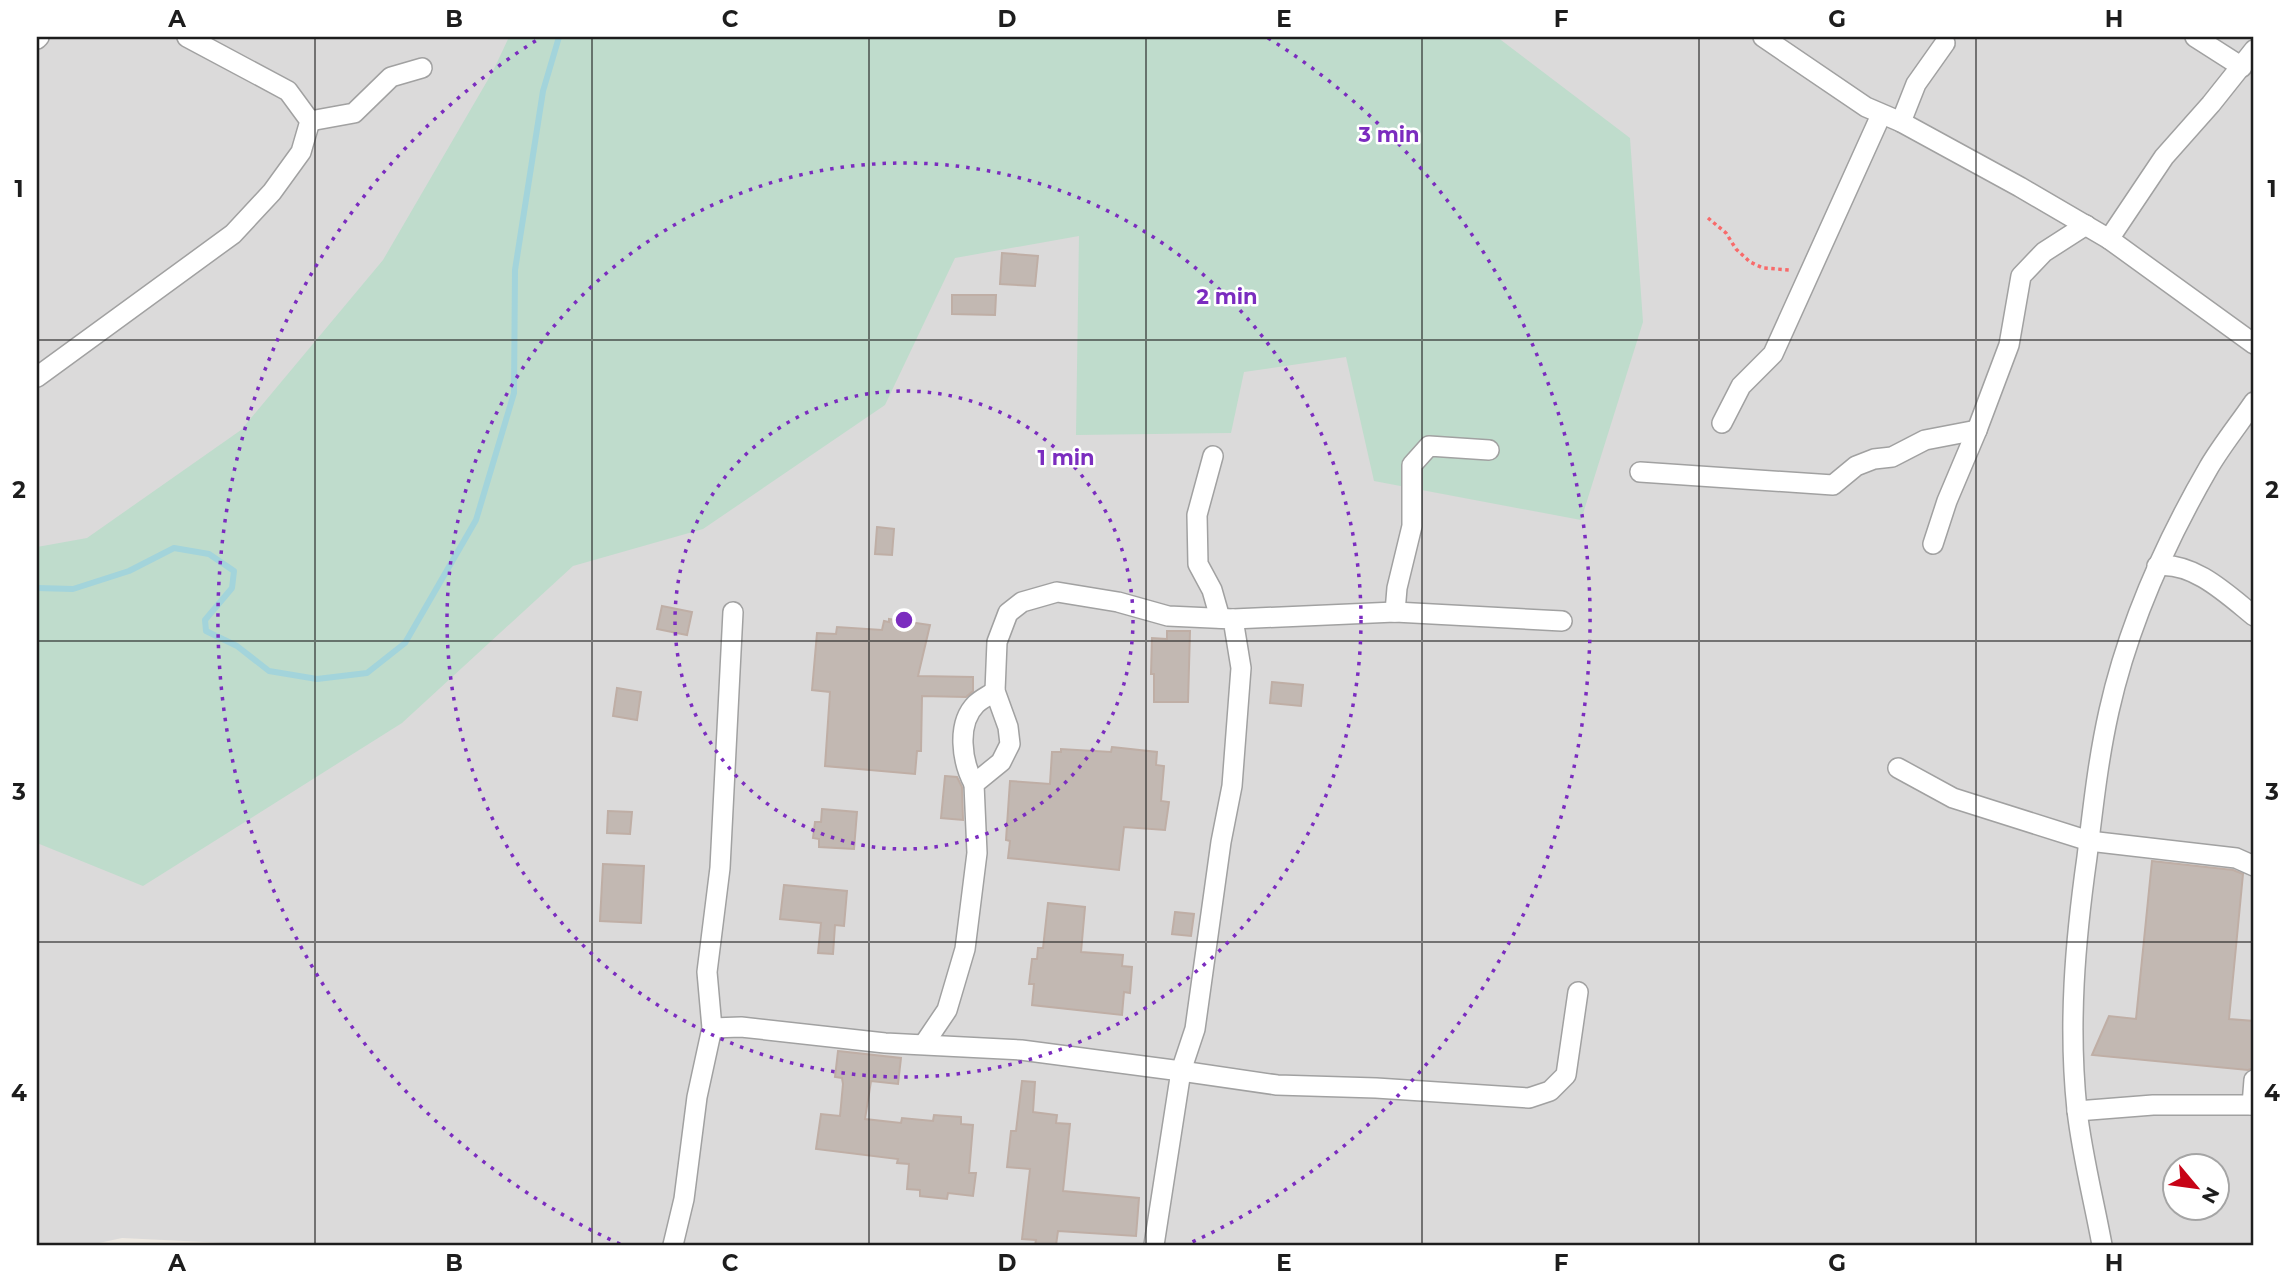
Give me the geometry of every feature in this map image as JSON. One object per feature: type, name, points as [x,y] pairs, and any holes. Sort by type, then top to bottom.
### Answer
[{"type":"street","points":[[187,37],[288,91],[310,121]]},
{"type":"street","points":[[1763,37],[1881,115],[1900,122],[2087,225],[2254,344]]},
{"type":"street","points":[[2195,37],[2242,67]]},
{"type":"street","points":[[1900,122],[1916,83],[1945,43]]},
{"type":"street","points":[[2109,239],[2164,157],[2254,50]]},
{"type":"street","points":[[310,121],[354,113],[391,76],[422,68]]},
{"type":"street","points":[[1722,423],[1741,386],[1773,354],[1881,115]]},
{"type":"street","points":[[37,377],[233,234],[272,192],[302,152],[310,121]]},
{"type":"street","points":[[1933,544],[1947,501],[1978,430],[2009,345],[2021,276],[2045,252],[2087,225]]},
{"type":"street","points":[[2102,1245],[2077,1111],[2072,995],[2094,789],[2109,710],[2126,651],[2157,566],[2210,466],[2254,402]]},
{"type":"street","points":[[1640,472],[1833,485],[1856,466],[1874,458],[1892,457],[1925,440],[1978,430]]},
{"type":"street","points":[[1395,612],[1397,588],[1412,526],[1412,465],[1429,446],[1489,450]]},
{"type":"street","points":[[1154,1245],[1181,1071],[1195,1029],[1221,842],[1232,786],[1241,668],[1226,618],[1198,564],[1197,515],[1213,456]]},
{"type":"street","points":[[2157,566],[2169,565],[2188,570],[2224,591],[2254,616]]},
{"type":"street","points":[[974,784],[1001,762],[1010,744],[1008,727],[995,691],[997,642],[1008,613],[1022,602],[1057,592],[1118,602],[1168,617],[1226,618],[1395,612],[1562,621]]},
{"type":"street","points":[[673,1245],[684,1199],[697,1097],[712,1028],[707,972],[720,868],[733,612]]},
{"type":"street","points":[[924,1044],[947,1010],[965,949],[977,853],[974,784],[967,771],[963,744],[966,724],[976,704],[995,691]]},
{"type":"street","points":[[1898,768],[1953,798],[2089,841],[2236,858],[2254,866]]},
{"type":"street","points":[[712,1028],[741,1027],[885,1042],[1021,1050],[1277,1085],[1376,1088],[1529,1098],[1550,1091],[1566,1074],[1578,992]]},
{"type":"street","points":[[947,1010],[953,1047]]},
{"type":"street","points":[[2077,1111],[2153,1105],[2253,1105],[2254,1080]]},
{"type":"path","points":[[1708,218],[1726,233],[1736,249],[1750,262],[1763,268],[1813,270]]},
{"type":"shaded area","points":[[37,37],[2254,37],[2254,1245],[267,1245],[122,1238],[90,1245],[37,1245]]},
{"type":"green space","points":[[509,37],[1497,37],[1630,138],[1643,322],[1581,520],[1374,481],[1346,357],[1244,372],[1231,433],[1076,435],[1079,236],[955,258],[885,405],[703,529],[573,566],[402,723],[143,886],[37,843],[37,547],[87,538],[241,430],[383,260],[493,71]]},
{"type":"building","points":[[1002,253],[1038,256],[1035,286],[1000,284]]},
{"type":"building","points":[[952,295],[996,295],[995,315],[952,314]]},
{"type":"building","points":[[877,527],[894,529],[892,555],[875,554]]},
{"type":"building","points":[[662,606],[692,612],[687,635],[657,629]]},
{"type":"building","points":[[889,619],[930,625],[918,676],[973,677],[973,691],[966,697],[922,696],[921,751],[917,751],[915,774],[825,766],[830,692],[812,690],[817,633],[836,634],[837,627],[882,630],[884,621],[889,622]]},
{"type":"building","points":[[1167,631],[1190,631],[1188,702],[1154,702],[1154,674],[1151,674],[1152,638],[1167,639]]},
{"type":"building","points":[[1272,682],[1303,685],[1301,706],[1270,703]]},
{"type":"building","points":[[617,688],[641,692],[637,720],[613,716]]},
{"type":"building","points":[[1112,747],[1157,752],[1156,765],[1164,766],[1161,801],[1169,802],[1165,830],[1124,827],[1119,870],[1008,858],[1010,841],[1006,840],[1010,781],[1050,784],[1052,752],[1061,752],[1061,749],[1111,752]]},
{"type":"building","points":[[945,776],[957,777],[962,787],[963,820],[941,818]]},
{"type":"building","points":[[822,809],[857,812],[854,849],[819,847],[819,839],[813,838],[815,822],[821,822]]},
{"type":"building","points":[[608,811],[632,812],[630,834],[607,833]]},
{"type":"building","points":[[2152,861],[2233,870],[2243,874],[2229,1019],[2254,1021],[2254,1068],[2248,1070],[2092,1055],[2109,1016],[2136,1019]]},
{"type":"building","points":[[603,864],[644,866],[641,923],[600,921]]},
{"type":"building","points":[[784,885],[847,891],[844,926],[835,925],[833,954],[818,953],[821,923],[780,919]]},
{"type":"building","points":[[1048,903],[1085,907],[1081,952],[1123,955],[1122,966],[1132,967],[1130,993],[1124,992],[1122,1015],[1032,1005],[1034,984],[1029,984],[1032,959],[1037,959],[1038,948],[1043,948]]},
{"type":"building","points":[[1175,912],[1194,914],[1191,936],[1172,934]]},
{"type":"building","points":[[838,1051],[901,1058],[898,1084],[871,1081],[865,1119],[901,1123],[902,1118],[933,1121],[934,1115],[961,1117],[961,1124],[973,1125],[969,1173],[976,1173],[973,1196],[948,1193],[947,1199],[920,1196],[920,1190],[907,1189],[909,1164],[897,1163],[898,1159],[816,1149],[821,1114],[840,1116],[843,1084],[842,1078],[835,1077]]},
{"type":"building","points":[[1022,1081],[1035,1082],[1033,1112],[1057,1115],[1056,1123],[1070,1124],[1063,1191],[1139,1198],[1136,1236],[1058,1231],[1056,1245],[1035,1245],[1036,1240],[1022,1239],[1030,1169],[1007,1167],[1011,1131],[1016,1131]]},
{"type":"waterway","points":[[37,588],[73,589],[129,571],[174,548],[209,554],[234,571],[232,588],[205,620],[206,631],[237,646],[269,671],[317,679],[367,673],[405,643],[476,520],[514,393],[515,270],[543,91],[559,37]]}]
